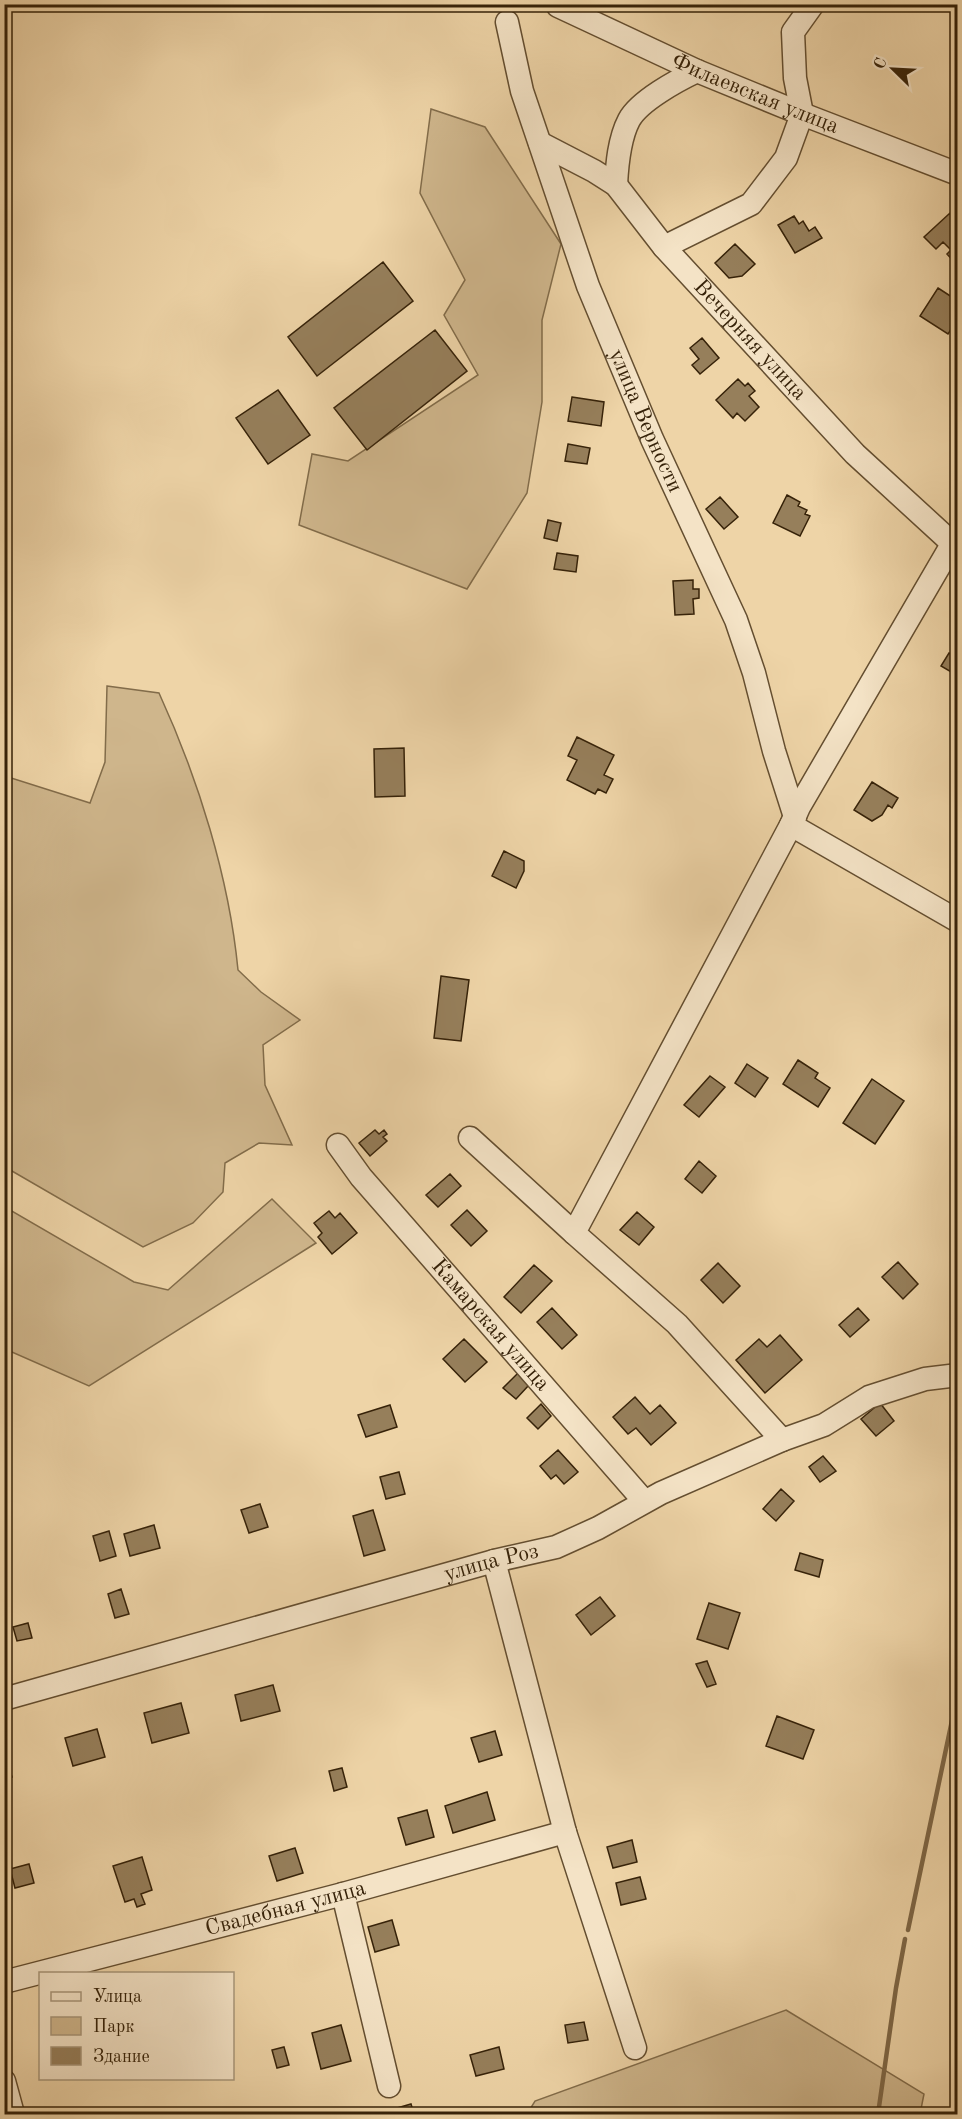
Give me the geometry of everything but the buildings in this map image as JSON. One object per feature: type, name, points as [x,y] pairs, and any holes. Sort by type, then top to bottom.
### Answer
[{"type":"street","points":[[664,247],[751,204],[786,158],[802,114],[795,78],[793,32],[813,4]]},
{"type":"street","name":"Филаевская улица","points":[[558,6],[697,71],[957,174]]},
{"type":"street","name":"улица Верности","points":[[507,22],[522,91],[588,286],[652,439],[736,620],[753,673],[793,821]]},
{"type":"street","points":[[616,185],[621,143],[629,120],[648,100],[697,71]]},
{"type":"street","name":"Вечерняя улица","points":[[540,143],[616,185],[664,247],[855,454],[956,541]]},
{"type":"street","points":[[574,1233],[793,821],[956,541]]},
{"type":"street","points":[[793,821],[957,921]]},
{"type":"street","points":[[470,1138],[677,1324],[782,1440]]},
{"type":"street","name":"Камарская улица","points":[[338,1145],[360,1177],[644,1501]]},
{"type":"street","name":"улица Роз","points":[[4,1699],[494,1562],[556,1547],[598,1528],[644,1501],[782,1440],[824,1425],[869,1397],[925,1379],[957,1375]]},
{"type":"street","points":[[494,1562],[565,1832],[634,2048]]},
{"type":"street","name":"Свадебная улица","points":[[43,1972],[343,1894],[565,1832]]},
{"type":"street","points":[[343,1894],[389,2086]]},
{"type":"street","name":"Свадебная улица","points":[[4,1982],[39,1973]]},
{"type":"street","points":[[4,2081],[14,2115]]},
{"type":"green space","points":[[431,109],[485,127],[561,244],[542,320],[542,402],[527,493],[467,589],[299,525],[312,454],[348,461],[478,375],[444,315],[465,280],[420,193]]},
{"type":"green space","points":[[107,686],[159,693],[187,759],[210,828],[227,899],[238,970],[261,992],[300,1020],[263,1045],[265,1085],[292,1145],[259,1143],[225,1163],[223,1192],[193,1223],[143,1247],[5,1167],[5,776],[90,803],[105,762]]},
{"type":"green space","points":[[272,1199],[316,1243],[89,1386],[5,1349],[5,1207],[134,1282],[168,1290]]},
{"type":"green space","points":[[786,2010],[924,2094],[920,2114],[527,2114],[535,2101]]},
{"type":"waterway","points":[[908,1930],[958,1692]]},
{"type":"waterway","points":[[878,2114],[905,1939]]}]
